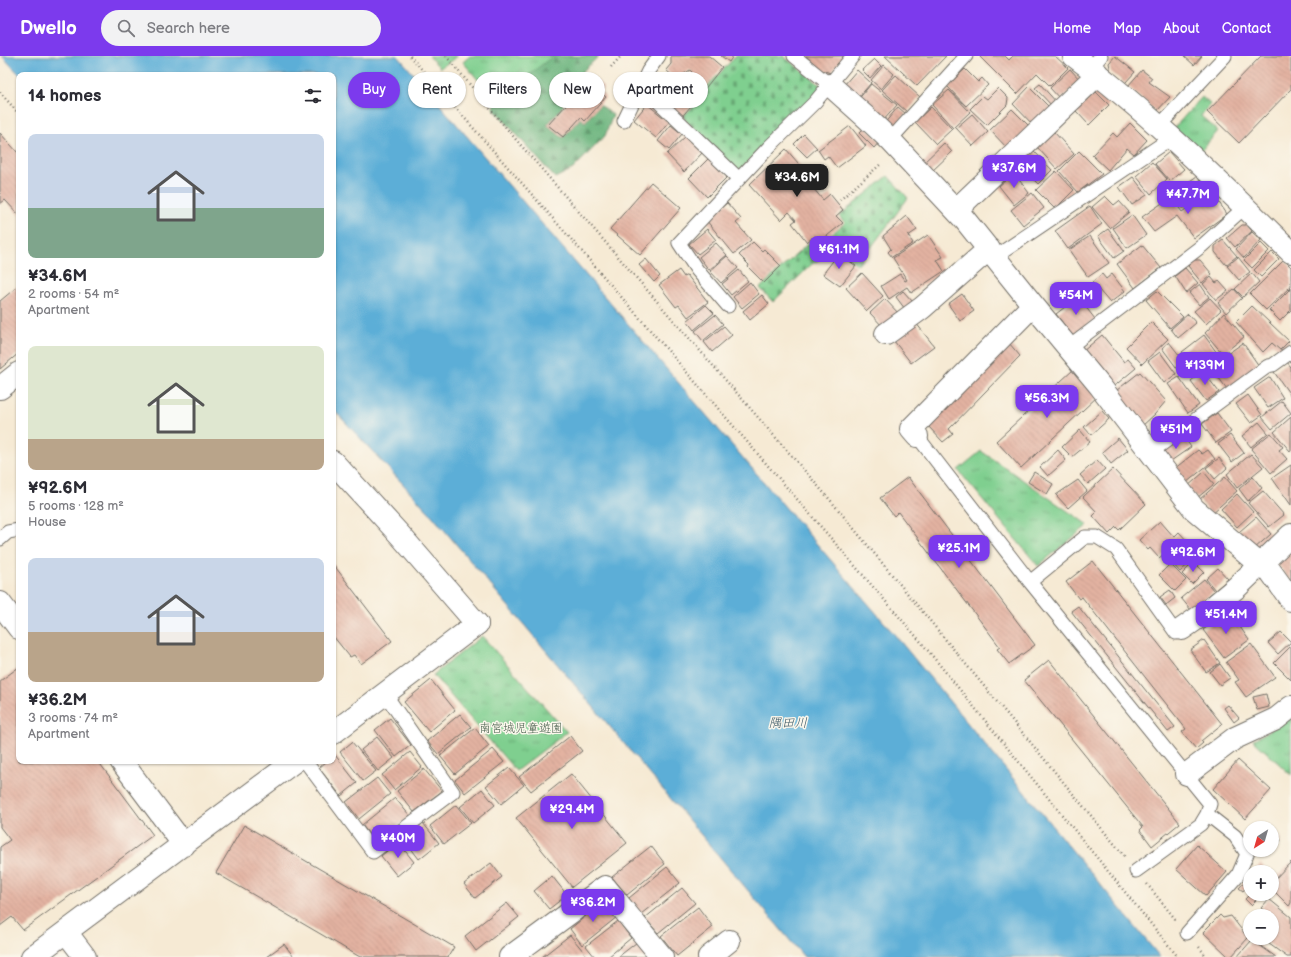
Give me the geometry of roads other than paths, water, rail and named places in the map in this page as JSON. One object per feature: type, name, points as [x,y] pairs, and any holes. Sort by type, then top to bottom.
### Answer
[{"type":"street","points":[[956,210],[1091,64],[1245,207],[1291,252]]},
{"type":"street","points":[[830,85],[868,119],[956,210],[992,253],[1032,305],[1100,386],[1194,509],[1261,563],[1291,600]]},
{"type":"street","points":[[886,334],[992,253]]},
{"type":"street","points":[[916,436],[911,429],[1032,305]]},
{"type":"street","points":[[0,388],[16,375]]},
{"type":"street","points":[[336,465],[400,535],[477,624],[336,731]]},
{"type":"street","points":[[1182,629],[1212,608],[1237,587],[1291,535]]},
{"type":"street","points":[[0,603],[16,624]]},
{"type":"street","points":[[1187,774],[1236,738],[1276,719],[1291,707]]},
{"type":"street","points":[[123,764],[184,844]]},
{"type":"street","points":[[32,957],[291,764]]},
{"type":"street","points":[[514,956],[605,887],[662,957]]},
{"type":"street","points":[[66,932],[85,957]]},
{"type":"street","points":[[708,957],[729,941]]},
{"type":"lane","points":[[648,72],[659,56]]},
{"type":"lane","points":[[794,56],[830,85]]},
{"type":"lane","points":[[728,306],[697,270],[679,243],[770,146],[815,102],[853,56]]},
{"type":"lane","points":[[894,145],[966,56]]},
{"type":"lane","points":[[992,253],[1165,132],[1225,56]]},
{"type":"lane","points":[[624,121],[630,108]]},
{"type":"lane","points":[[665,108],[739,179]]},
{"type":"lane","points":[[1068,348],[1203,245],[1245,207]]},
{"type":"lane","points":[[1150,453],[1268,366],[1273,365],[1291,352]]},
{"type":"lane","points":[[916,436],[1030,582],[1210,804],[1207,814],[1201,824],[1136,871]]},
{"type":"lane","points":[[0,539],[8,532],[16,531]]},
{"type":"lane","points":[[1030,582],[1085,537],[1098,537],[1116,549],[1176,633],[1182,629]]},
{"type":"lane","points":[[307,764],[373,852],[453,792],[385,694]]},
{"type":"lane","points":[[1187,933],[1238,876],[1247,854],[1234,836],[1207,814]]},
{"type":"water","name":"隅田川","points":[[2,56],[398,56],[412,72],[408,72],[408,108],[443,108],[895,635],[1160,957],[804,957],[429,512],[336,412],[336,72],[17,72]]},
{"type":"park label","name":"南宮城児童遊園","points":[[521,728]]}]
